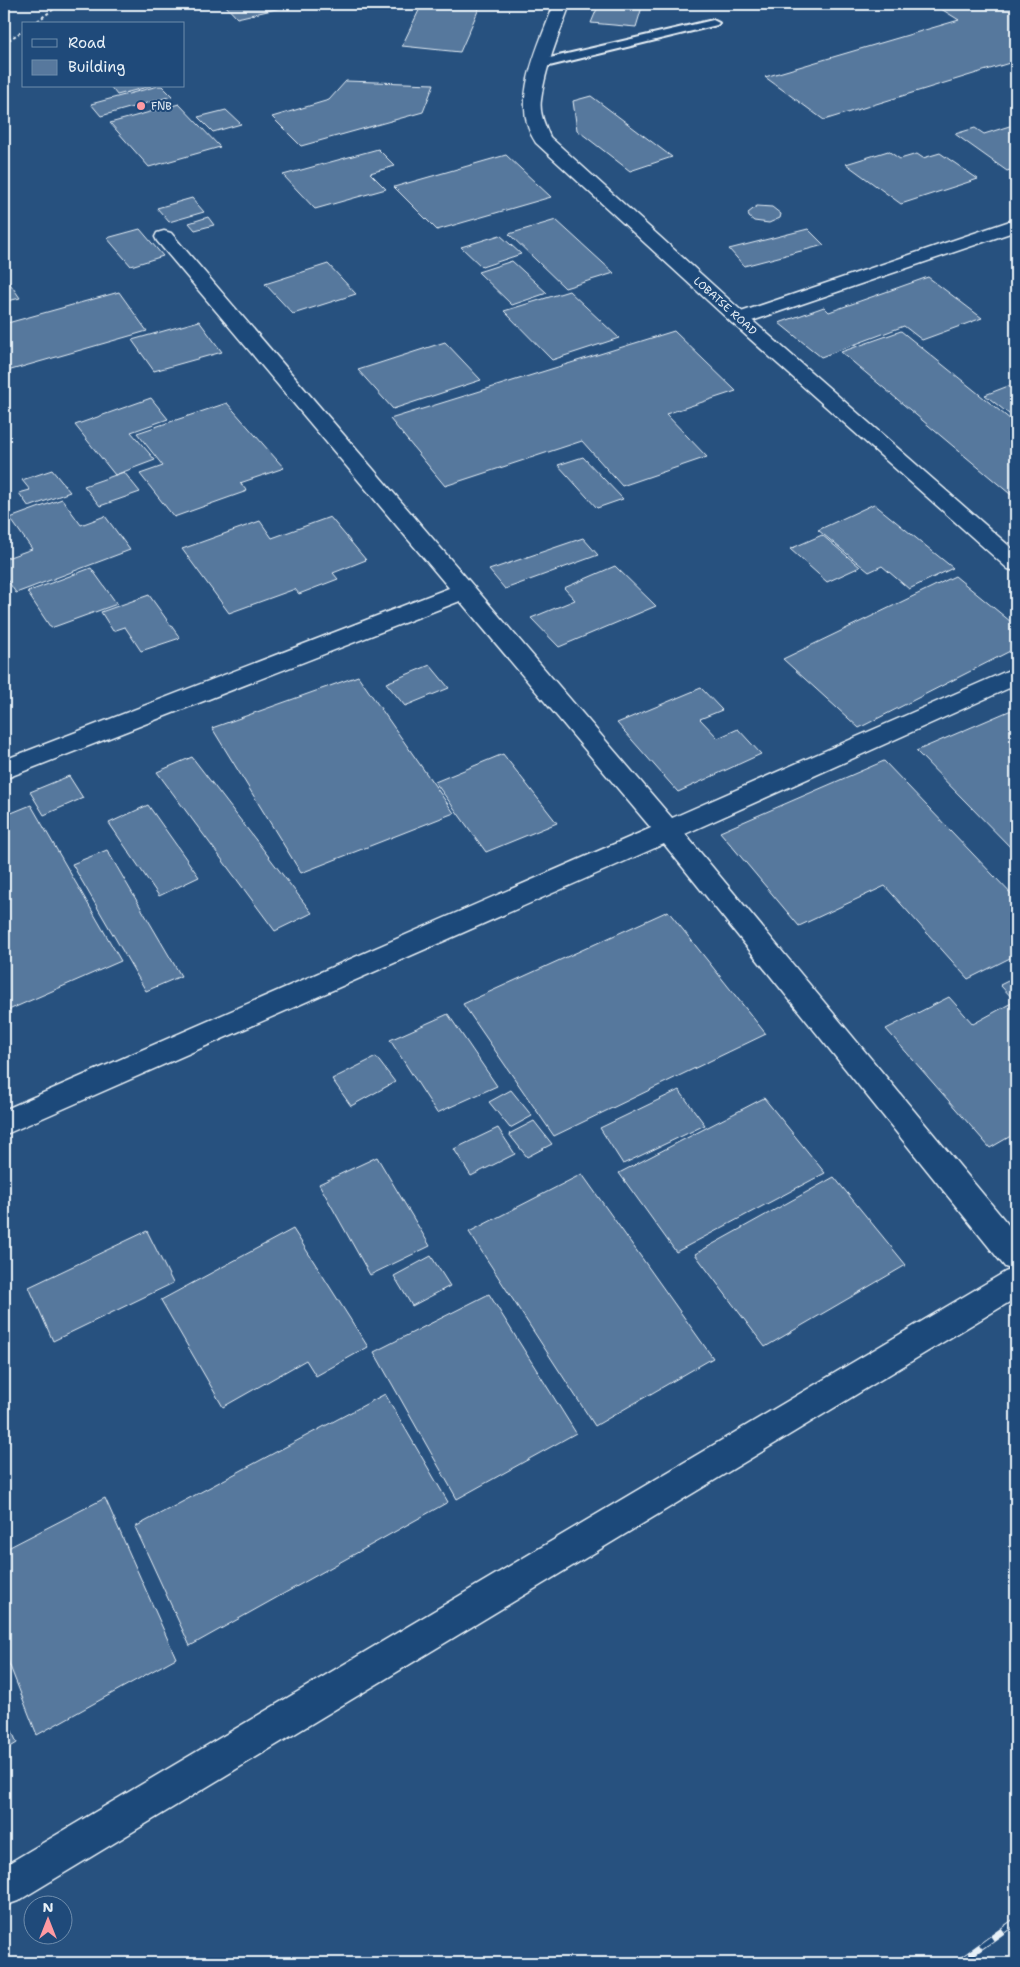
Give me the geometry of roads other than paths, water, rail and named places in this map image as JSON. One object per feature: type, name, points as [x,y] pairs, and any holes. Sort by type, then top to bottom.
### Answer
[{"type":"main road","name":"LOBATSE ROAD","points":[[562,4],[541,64],[532,101],[534,120],[542,139],[738,319],[1016,564]]},
{"type":"main road","points":[[738,319],[1016,225]]},
{"type":"main road","points":[[164,237],[668,831],[1016,1257]]},
{"type":"main road","points":[[4,770],[465,590]]},
{"type":"main road","points":[[4,1123],[668,831],[1016,675]]},
{"type":"main road","points":[[4,1887],[1016,1282]]},
{"type":"lane","points":[[541,64],[713,23]]},
{"type":"railway","points":[[958,1963],[1016,1921]]},
{"type":"place","name":"FNB","points":[[141,106]]}]
